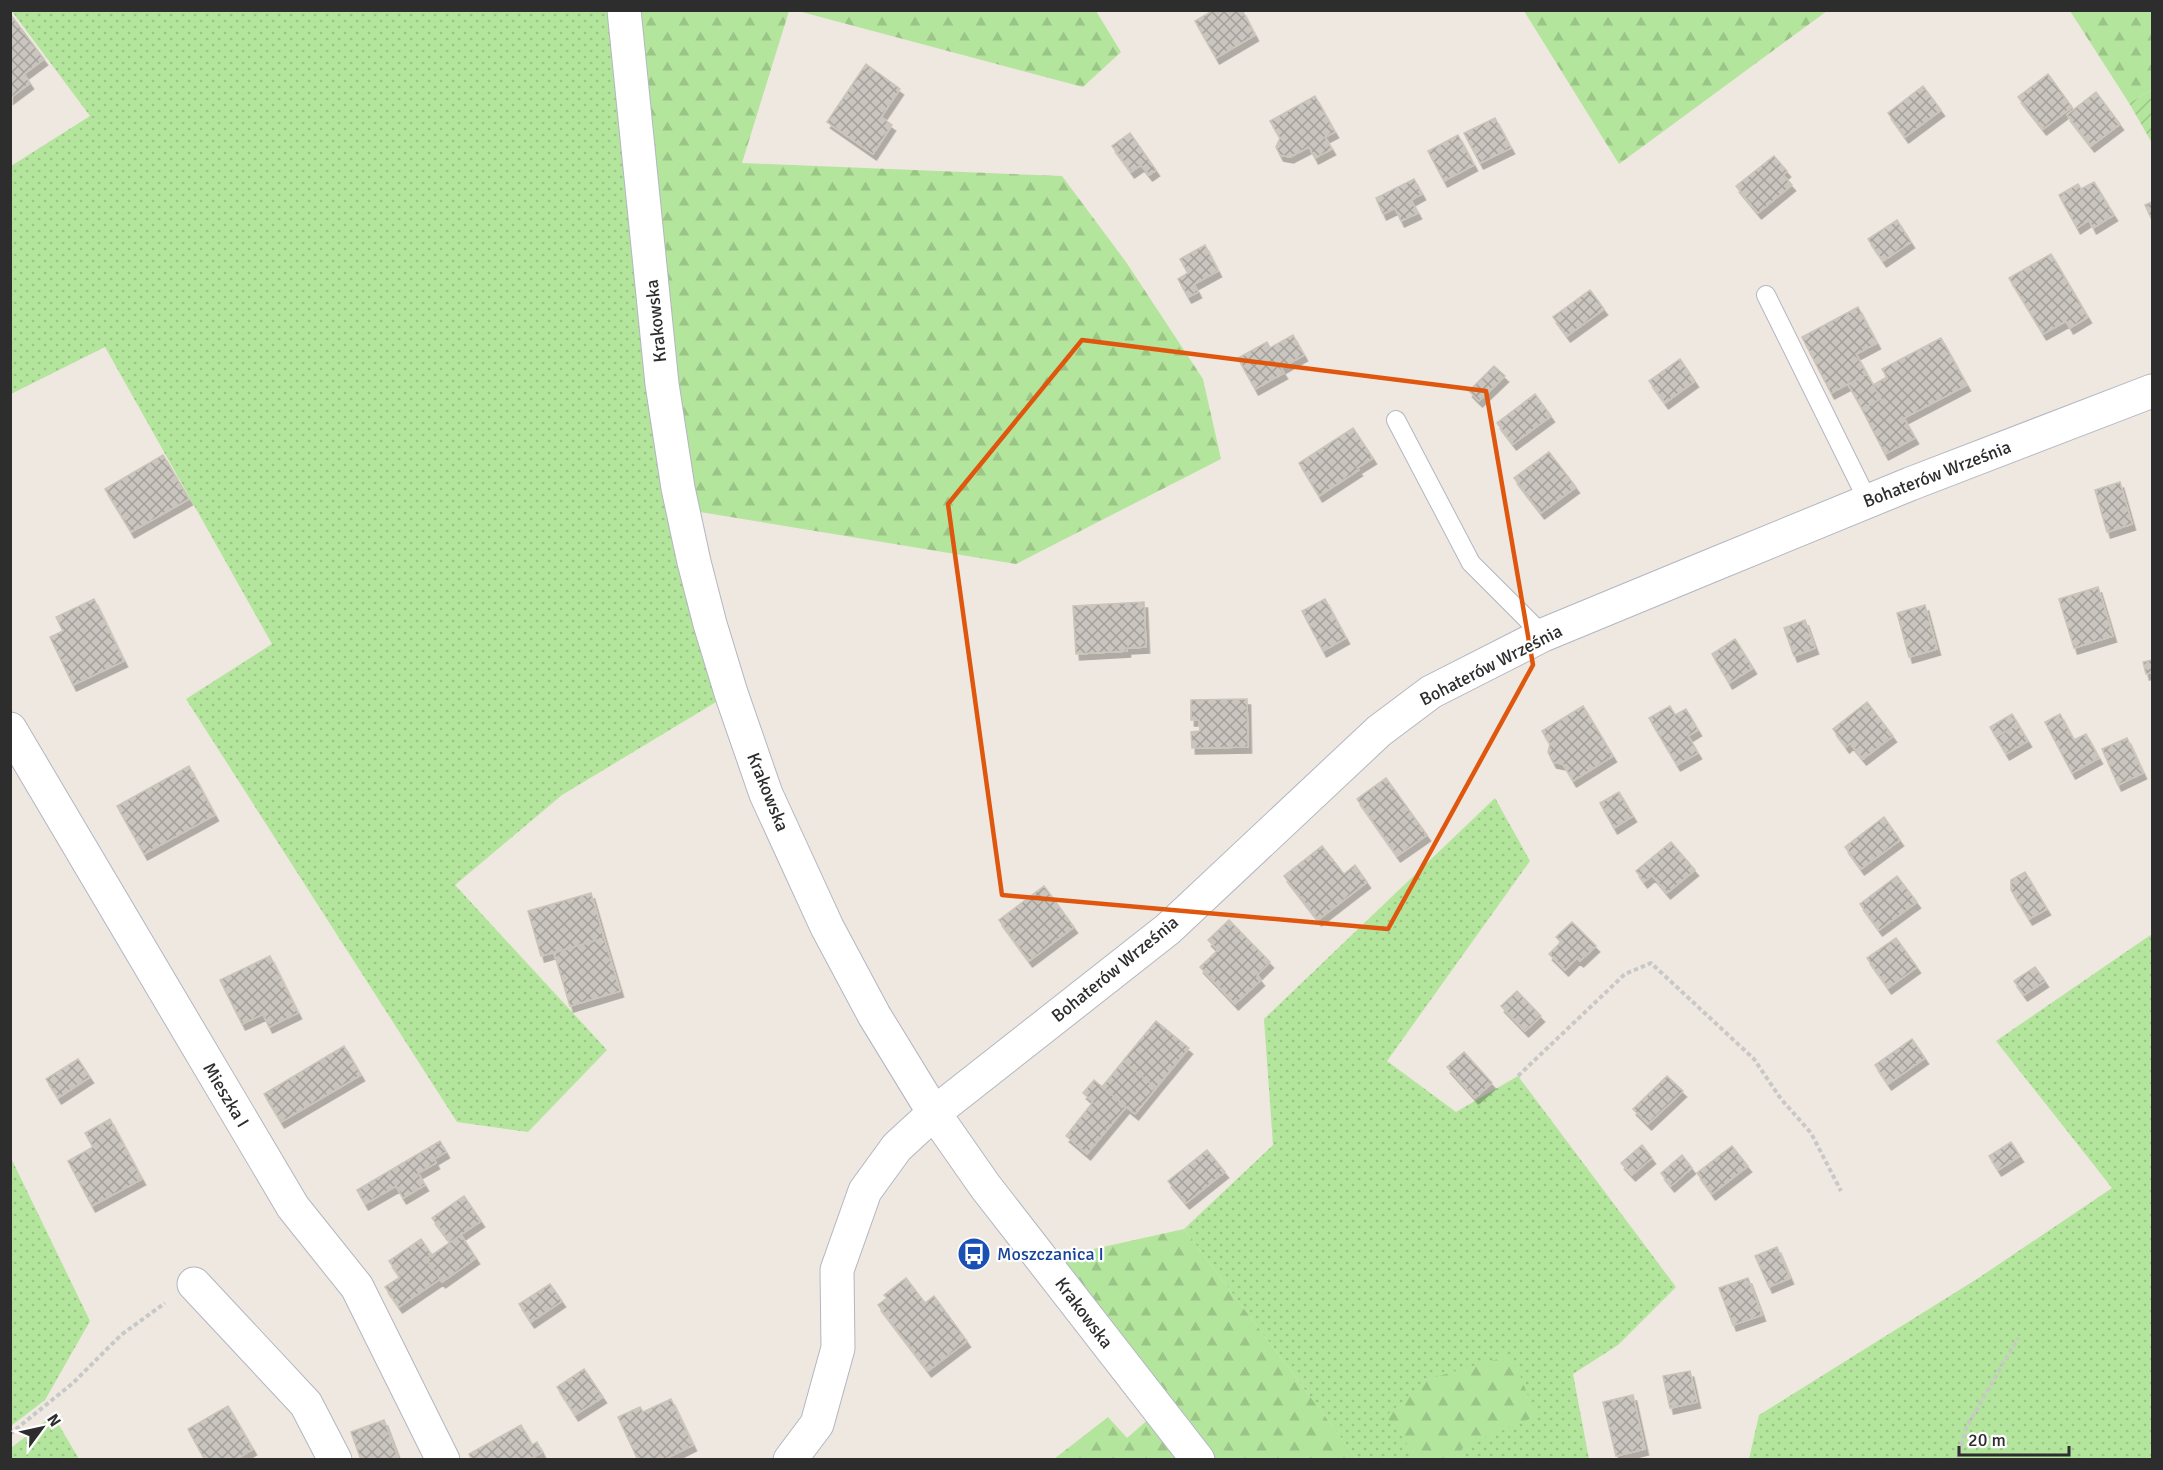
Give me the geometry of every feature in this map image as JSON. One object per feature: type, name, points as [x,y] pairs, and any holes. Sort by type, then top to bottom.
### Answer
[{"type":"street","name":"Krakowska","points":[[624,10],[662,384],[682,509],[693,562],[710,624],[766,794],[827,927],[874,1015],[934,1113],[985,1186],[1198,1460]]},
{"type":"street","name":"Bohaterów Września","points":[[790,1460],[818,1425],[838,1348],[837,1270],[865,1191],[897,1147],[934,1113],[1168,929],[1379,731],[1431,692],[1543,635],[1868,501],[2152,392]]},
{"type":"street","name":"Mieszka I","points":[[10,729],[293,1207],[357,1287],[443,1460]]},
{"type":"street","points":[[194,1284],[306,1404],[335,1460]]},
{"type":"lane","points":[[1766,295],[1868,501]]},
{"type":"lane","points":[[1396,420],[1471,563],[1543,635]]},
{"type":"path","points":[[1518,1076],[1624,974],[1651,963],[1754,1059],[1781,1099],[1811,1133],[1841,1191]]},
{"type":"path","points":[[10,1434],[73,1383],[121,1335],[194,1284]]},
{"type":"path","points":[[1957,1460],[1967,1426],[2018,1338]]},
{"type":"highlighted area","points":[[1082,340],[1486,391],[1533,665],[1388,929],[1002,895],[948,504]]},
{"type":"green space","points":[[11,10],[624,11],[662,384],[731,693],[562,795],[455,885],[607,1050],[528,1132],[457,1122],[186,699],[272,644],[105,347],[11,394],[11,166],[90,116]]},
{"type":"green space","points":[[624,11],[789,11],[742,163],[1062,176],[1126,262],[1203,379],[1221,459],[1016,564],[682,509]]},
{"type":"green space","points":[[798,11],[1096,11],[1121,52],[1083,87]]},
{"type":"green space","points":[[1524,11],[1827,11],[1619,164]]},
{"type":"green space","points":[[2070,11],[2152,11],[2152,90],[2129,103]]},
{"type":"green space","points":[[2152,90],[2152,143],[2129,103]]},
{"type":"green space","points":[[1495,798],[1530,861],[1387,1061],[1456,1112],[1518,1076],[1676,1287],[1618,1345],[1573,1374],[1589,1459],[1464,1459],[1459,1450],[1387,1416],[1419,1459],[1357,1459],[1184,1229],[1273,1145],[1264,1019]]},
{"type":"green space","points":[[2152,934],[2152,1459],[1749,1459],[1759,1415],[1980,1277],[2112,1188],[1996,1041]]},
{"type":"green space","points":[[11,1158],[90,1321],[45,1400],[11,1426]]},
{"type":"green space","points":[[1184,1229],[1357,1459],[1054,1459],[1108,1417],[1127,1438],[1159,1410],[1044,1260]]},
{"type":"green space","points":[[1512,1355],[1536,1416],[1460,1449],[1464,1459],[1419,1459],[1386,1416],[1428,1379]]},
{"type":"green space","points":[[53,1415],[79,1459],[11,1459],[11,1448]]},
{"type":"building","points":[[1214,10],[1242,10],[1255,35],[1216,58],[1195,21]]},
{"type":"building","points":[[10,14],[44,59],[24,74],[30,83],[10,98]]},
{"type":"building","points":[[866,64],[900,89],[881,117],[892,125],[873,154],[827,122]]},
{"type":"building","points":[[2048,74],[2072,107],[2043,129],[2018,97]]},
{"type":"building","points":[[1923,86],[1941,110],[1905,137],[1888,113]]},
{"type":"building","points":[[2096,92],[2120,124],[2091,146],[2067,115]]},
{"type":"building","points":[[1315,96],[1335,132],[1325,137],[1332,149],[1315,158],[1309,147],[1290,157],[1280,155],[1276,147],[1280,138],[1270,121]]},
{"type":"building","points":[[1495,118],[1511,148],[1480,163],[1464,133]]},
{"type":"building","points":[[1130,133],[1156,170],[1149,175],[1141,165],[1131,172],[1112,146]]},
{"type":"building","points":[[1458,135],[1474,165],[1444,181],[1428,151]]},
{"type":"building","points":[[1774,156],[1787,171],[1783,175],[1792,185],[1758,213],[1736,186]]},
{"type":"building","points":[[1414,179],[1422,194],[1411,200],[1418,213],[1401,221],[1395,208],[1383,214],[1376,198]]},
{"type":"building","points":[[2094,182],[2114,215],[2093,228],[2089,220],[2077,228],[2059,195],[2078,184],[2081,189]]},
{"type":"building","points":[[2152,202],[2152,220],[2145,205]]},
{"type":"building","points":[[1897,220],[1911,242],[1883,261],[1868,239]]},
{"type":"building","points":[[1205,245],[1218,271],[1194,284],[1198,292],[1188,297],[1178,279],[1188,273],[1180,259]]},
{"type":"building","points":[[2051,254],[2088,317],[2070,328],[2066,321],[2043,334],[2009,278]]},
{"type":"building","points":[[1590,290],[1604,309],[1567,336],[1553,317]]},
{"type":"building","points":[[1858,307],[1877,343],[1856,354],[1867,374],[1831,393],[1802,337]]},
{"type":"building","points":[[1293,335],[1304,355],[1281,368],[1284,373],[1255,389],[1238,358],[1267,342],[1270,348]]},
{"type":"building","points":[[1941,338],[1967,385],[1904,418],[1915,438],[1885,454],[1862,409],[1881,399],[1873,385],[1887,377],[1882,369]]},
{"type":"building","points":[[1680,359],[1695,381],[1665,403],[1649,381]]},
{"type":"building","points":[[1494,366],[1505,376],[1479,401],[1469,391]]},
{"type":"building","points":[[1867,374],[1881,399],[1862,409],[1848,384]]},
{"type":"building","points":[[1535,394],[1551,416],[1513,444],[1497,423]]},
{"type":"building","points":[[1353,428],[1373,458],[1319,496],[1299,463]]},
{"type":"building","points":[[1549,452],[1576,487],[1541,513],[1514,478]]},
{"type":"building","points":[[163,455],[189,499],[131,532],[105,489]]},
{"type":"building","points":[[2120,482],[2132,524],[2107,532],[2095,490]]},
{"type":"building","points":[[2098,587],[2113,636],[2074,648],[2059,599]]},
{"type":"building","points":[[94,599],[124,661],[73,685],[50,637],[63,631],[56,617]]},
{"type":"building","points":[[1325,599],[1346,638],[1323,651],[1302,611]]},
{"type":"building","points":[[1144,602],[1146,647],[1127,648],[1127,651],[1076,654],[1073,606]]},
{"type":"building","points":[[1925,605],[1937,649],[1909,657],[1897,613]]},
{"type":"building","points":[[1805,620],[1815,648],[1794,656],[1784,628]]},
{"type":"building","points":[[1735,639],[1753,668],[1729,683],[1712,654]]},
{"type":"building","points":[[2152,660],[2152,672],[2146,674],[2143,662]]},
{"type":"building","points":[[1247,699],[1248,747],[1192,748],[1191,732],[1200,731],[1199,720],[1191,720],[1191,700]]},
{"type":"building","points":[[1867,702],[1893,736],[1863,759],[1850,743],[1846,747],[1833,729]]},
{"type":"building","points":[[1583,706],[1613,756],[1573,781],[1563,764],[1553,762],[1548,752],[1550,744],[1542,731]]},
{"type":"building","points":[[1670,706],[1675,715],[1686,709],[1698,730],[1688,736],[1698,753],[1677,765],[1649,718]]},
{"type":"building","points":[[2012,714],[2018,724],[1996,737],[1990,727]]},
{"type":"building","points":[[2060,714],[2074,740],[2086,734],[2099,758],[2072,773],[2045,722]]},
{"type":"building","points":[[2018,724],[2028,741],[2006,754],[1996,737]]},
{"type":"building","points":[[2127,738],[2143,773],[2118,785],[2102,749]]},
{"type":"building","points":[[189,766],[215,815],[144,854],[117,806]]},
{"type":"building","points":[[1386,778],[1427,835],[1397,856],[1357,799]]},
{"type":"building","points":[[1619,792],[1633,816],[1614,828],[1600,803]]},
{"type":"building","points":[[1884,817],[1900,840],[1861,869],[1845,847]]},
{"type":"building","points":[[1671,842],[1695,870],[1667,893],[1652,875],[1644,882],[1636,871]]},
{"type":"building","points":[[1322,846],[1344,874],[1355,865],[1367,882],[1318,920],[1284,876]]},
{"type":"building","points":[[2025,872],[2047,909],[2029,919],[2011,890],[2011,880]]},
{"type":"building","points":[[1897,876],[1917,902],[1879,930],[1860,904]]},
{"type":"building","points":[[1044,886],[1074,927],[1029,961],[999,920]]},
{"type":"building","points":[[591,893],[604,938],[541,956],[528,911]]},
{"type":"building","points":[[1229,920],[1270,962],[1257,975],[1261,980],[1235,1004],[1200,967],[1218,950],[1208,940]]},
{"type":"building","points":[[1572,922],[1596,946],[1580,961],[1577,958],[1565,970],[1549,954],[1561,942],[1556,937]]},
{"type":"building","points":[[604,938],[620,991],[570,1006],[554,953]]},
{"type":"building","points":[[1896,938],[1917,967],[1888,988],[1867,958]]},
{"type":"building","points":[[270,956],[298,1013],[269,1027],[263,1014],[242,1024],[220,980]]},
{"type":"building","points":[[2035,967],[2045,981],[2024,995],[2014,981]]},
{"type":"building","points":[[1517,991],[1541,1016],[1525,1031],[1501,1006]]},
{"type":"building","points":[[1156,1021],[1189,1048],[1156,1088],[1123,1061]]},
{"type":"building","points":[[1912,1039],[1925,1058],[1888,1084],[1875,1065]]},
{"type":"building","points":[[344,1046],[361,1075],[281,1122],[264,1094]]},
{"type":"building","points":[[1464,1052],[1492,1083],[1475,1098],[1447,1067]]},
{"type":"building","points":[[78,1059],[90,1077],[58,1098],[46,1079]]},
{"type":"building","points":[[1123,1061],[1156,1088],[1135,1114],[1102,1087]]},
{"type":"building","points":[[1667,1076],[1683,1091],[1648,1124],[1633,1109]]},
{"type":"building","points":[[1094,1080],[1126,1107],[1087,1154],[1066,1136],[1093,1102],[1083,1093]]},
{"type":"building","points":[[110,1119],[142,1179],[92,1206],[68,1161],[93,1147],[85,1133]]},
{"type":"building","points":[[440,1141],[446,1152],[434,1159],[436,1163],[418,1173],[425,1185],[403,1198],[396,1186],[365,1204],[357,1190]]},
{"type":"building","points":[[2011,1142],[2020,1156],[1998,1170],[1989,1156]]},
{"type":"building","points":[[1642,1145],[1652,1158],[1632,1175],[1621,1163]]},
{"type":"building","points":[[1732,1146],[1748,1166],[1712,1194],[1697,1173]]},
{"type":"building","points":[[1207,1150],[1225,1172],[1186,1203],[1168,1181]]},
{"type":"building","points":[[1682,1155],[1692,1168],[1671,1186],[1661,1173]]},
{"type":"building","points":[[464,1196],[481,1221],[450,1242],[432,1218]]},
{"type":"building","points":[[461,1235],[476,1258],[442,1282],[426,1259]]},
{"type":"building","points":[[421,1239],[432,1255],[426,1259],[440,1279],[399,1307],[385,1287],[400,1277],[389,1261]]},
{"type":"building","points":[[1777,1247],[1790,1278],[1769,1287],[1755,1256]]},
{"type":"building","points":[[906,1278],[925,1303],[934,1296],[967,1341],[928,1371],[878,1305],[887,1298],[884,1295]]},
{"type":"building","points":[[1748,1278],[1762,1315],[1733,1325],[1719,1288]]},
{"type":"building","points":[[550,1284],[562,1301],[531,1322],[519,1304]]},
{"type":"building","points":[[584,1369],[603,1397],[575,1415],[557,1387]]},
{"type":"building","points":[[1690,1371],[1697,1402],[1670,1408],[1663,1376]]},
{"type":"building","points":[[1633,1395],[1645,1449],[1616,1456],[1603,1402]]},
{"type":"building","points":[[671,1399],[693,1445],[663,1460],[638,1460],[618,1417],[640,1407],[643,1412]]},
{"type":"building","points":[[228,1406],[253,1449],[235,1460],[205,1460],[188,1429]]},
{"type":"building","points":[[384,1420],[399,1460],[361,1460],[351,1432]]},
{"type":"building","points":[[521,1425],[532,1445],[537,1442],[542,1452],[529,1460],[472,1460],[469,1454]]},
{"type":"place","name":"Moszczanica I","points":[[974,1254]]}]
